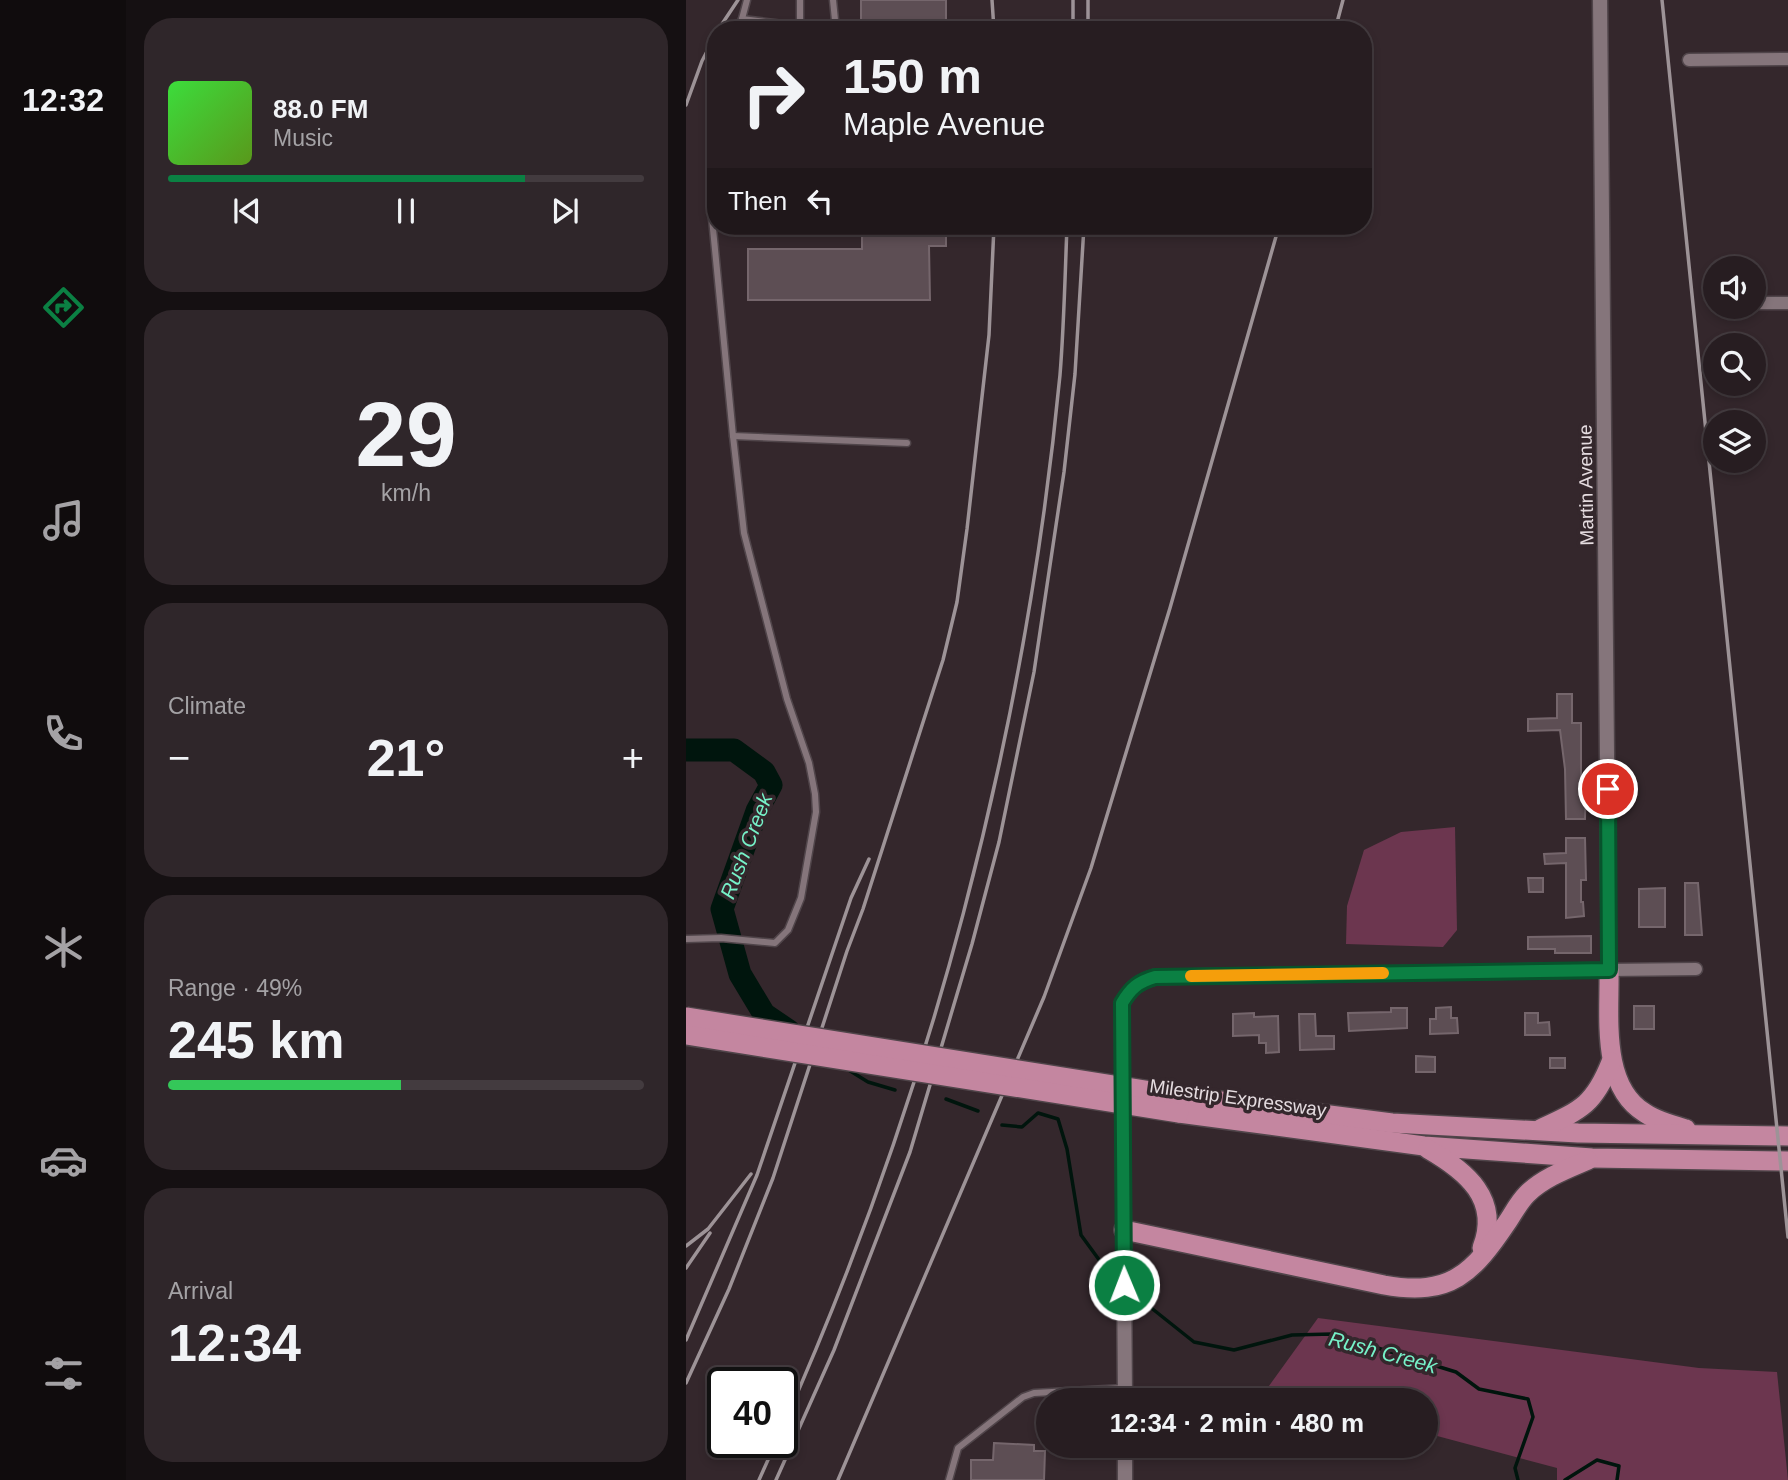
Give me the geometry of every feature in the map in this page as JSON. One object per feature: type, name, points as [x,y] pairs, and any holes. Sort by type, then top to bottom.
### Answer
[{"type":"highway","points":[[1609,970],[1611,1062],[1623,1091],[1643,1112],[1659,1120],[1715,1136]]},
{"type":"highway","name":"Milestrip Expressway","points":[[686,1017],[1424,1146],[1592,1158],[1788,1161]]},
{"type":"highway","name":"Milestrip Expressway","points":[[686,1035],[1181,1105],[1392,1123],[1715,1136],[1788,1136]]},
{"type":"highway","points":[[1536,1130],[1585,1106],[1598,1092],[1611,1062]]},
{"type":"highway","points":[[1424,1146],[1452,1165],[1475,1185],[1482,1196],[1489,1220],[1486,1238],[1476,1265]]},
{"type":"highway","points":[[1124,1230],[1403,1288],[1436,1286],[1456,1278],[1476,1265],[1526,1195],[1551,1177],[1592,1158]]},
{"type":"street","name":"Martin Avenue","points":[[1600,0],[1609,970]]},
{"type":"street","points":[[1689,60],[1788,59]]},
{"type":"street","points":[[1766,303],[1788,303]]},
{"type":"street","points":[[1125,1388],[1122,1003],[1132,988],[1141,981],[1155,977],[1696,969]]},
{"type":"street","points":[[1125,1458],[1125,1480]]},
{"type":"lane","points":[[747,0],[742,19],[755,21]]},
{"type":"lane","points":[[799,21],[800,0]]},
{"type":"lane","points":[[833,0],[835,21]]},
{"type":"lane","points":[[686,939],[721,938],[775,943],[788,930],[801,898],[816,812],[809,763],[787,699],[744,533],[733,436],[717,235]]},
{"type":"lane","points":[[733,436],[907,443]]},
{"type":"lane","points":[[949,1480],[958,1448],[1023,1397],[1036,1393]]},
{"type":"shaded area","points":[[1455,827],[1457,930],[1443,947],[1346,944],[1347,906],[1364,850],[1401,832]]},
{"type":"shaded area","points":[[1318,1318],[1699,1368],[1777,1372],[1788,1480],[1557,1480],[1557,1468],[1438,1436],[1438,1388],[1267,1388]]},
{"type":"building","points":[[861,0],[946,0],[946,21],[861,21]]},
{"type":"building","points":[[862,235],[946,235],[946,246],[929,246],[930,300],[748,300],[748,249],[862,249]]},
{"type":"building","points":[[1557,694],[1572,694],[1572,723],[1581,723],[1581,778],[1586,778],[1585,819],[1566,819],[1565,769],[1560,730],[1528,731],[1528,719],[1557,718]]},
{"type":"building","points":[[1566,838],[1585,838],[1586,880],[1581,880],[1584,916],[1566,918],[1566,863],[1545,864],[1544,854],[1566,853]]},
{"type":"building","points":[[1528,878],[1543,878],[1543,892],[1529,892]]},
{"type":"building","points":[[1685,883],[1698,883],[1702,935],[1685,935]]},
{"type":"building","points":[[1665,888],[1665,927],[1639,927],[1639,889]]},
{"type":"building","points":[[1591,936],[1591,953],[1555,953],[1555,949],[1528,949],[1528,937]]},
{"type":"building","points":[[1634,1006],[1654,1006],[1654,1029],[1634,1029]]},
{"type":"building","points":[[1451,1007],[1451,1018],[1457,1018],[1458,1033],[1430,1034],[1430,1019],[1436,1019],[1436,1008]]},
{"type":"building","points":[[1391,1008],[1407,1008],[1407,1028],[1349,1031],[1348,1013],[1391,1012]]},
{"type":"building","points":[[1254,1013],[1254,1017],[1278,1016],[1279,1052],[1266,1053],[1266,1043],[1259,1043],[1259,1035],[1233,1036],[1233,1014]]},
{"type":"building","points":[[1525,1013],[1538,1013],[1538,1023],[1549,1022],[1550,1035],[1525,1035]]},
{"type":"building","points":[[1299,1014],[1315,1014],[1316,1036],[1334,1036],[1334,1049],[1300,1050]]},
{"type":"building","points":[[1416,1056],[1435,1057],[1435,1072],[1416,1072]]},
{"type":"building","points":[[1550,1058],[1565,1058],[1565,1068],[1550,1068]]},
{"type":"building","points":[[994,1443],[1034,1445],[1036,1458],[1045,1458],[1044,1480],[971,1480],[971,1460],[993,1460]]},
{"type":"waterway","name":"Rush Creek","points":[[686,750],[734,750],[764,772],[771,785],[757,811],[722,909],[740,974],[764,1014],[789,1031]]},
{"type":"waterway","name":"Rush Creek","points":[[847,1069],[868,1082],[895,1090]]},
{"type":"waterway","name":"Rush Creek","points":[[946,1099],[978,1111]]},
{"type":"waterway","name":"Rush Creek","points":[[1002,1125],[1022,1127],[1038,1113],[1058,1119],[1067,1149],[1081,1235],[1108,1272],[1119,1281]]},
{"type":"waterway","name":"Rush Creek","points":[[1130,1291],[1194,1342],[1234,1350],[1292,1335],[1332,1334],[1456,1372],[1479,1389],[1528,1399],[1533,1417],[1515,1468],[1518,1480]]},
{"type":"waterway","name":"Rush Creek","points":[[1565,1480],[1597,1460],[1619,1466],[1617,1480]]},
{"type":"railway","points":[[724,21],[738,0]]},
{"type":"railway","points":[[992,0],[993,21]]},
{"type":"railway","points":[[1073,0],[1073,21]]},
{"type":"railway","points":[[1088,0],[1088,21]]},
{"type":"railway","points":[[1337,21],[1343,0]]},
{"type":"railway","points":[[1662,0],[1788,1237]]},
{"type":"railway","points":[[686,105],[707,51]]},
{"type":"railway","points":[[686,1383],[729,1289],[773,1178],[943,660],[957,602],[967,529],[989,335],[994,235]]},
{"type":"railway","points":[[798,1390],[835,1302],[883,1174],[926,1045],[996,780],[1023,646],[1044,511],[1060,375],[1067,235]]},
{"type":"railway","points":[[776,1480],[834,1350],[910,1152],[972,944],[999,842],[1034,672],[1064,472],[1075,374],[1083,235]]},
{"type":"railway","points":[[838,1480],[1044,997],[1091,868],[1170,608],[1276,235]]},
{"type":"railway","points":[[686,1340],[757,1175],[851,898],[869,859]]},
{"type":"railway","points":[[686,1246],[708,1229],[751,1174]]},
{"type":"railway","points":[[686,1268],[710,1233]]},
{"type":"railway","points":[[759,1480],[769,1458]]},
{"type":"slow traffic","points":[[1191,976],[1383,973]]},
{"type":"route","points":[[1124,1285],[1122,1003],[1132,988],[1141,981],[1155,977],[1609,970],[1608,789]]}]
